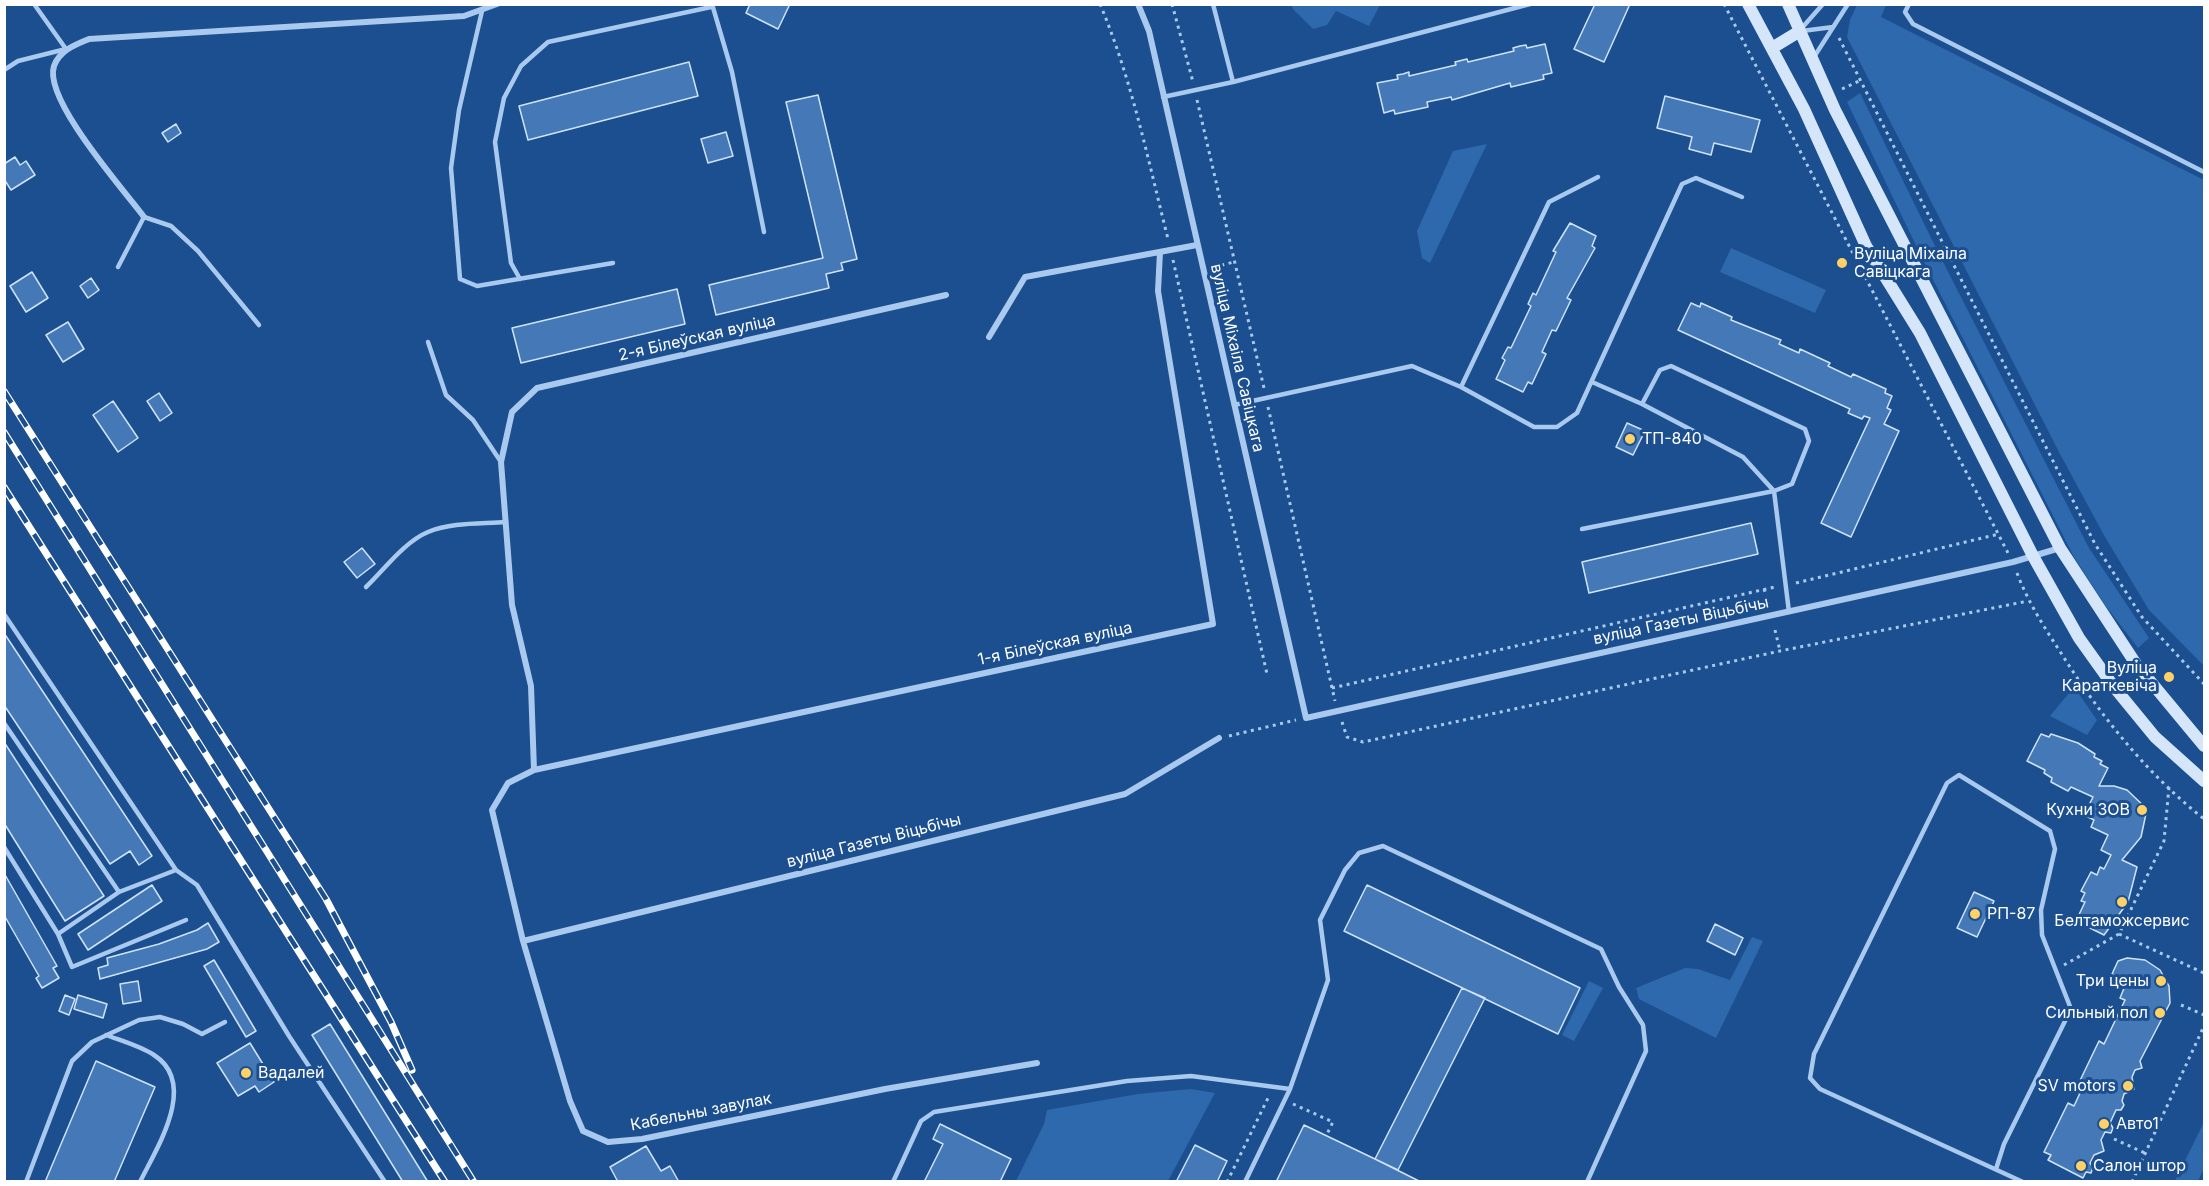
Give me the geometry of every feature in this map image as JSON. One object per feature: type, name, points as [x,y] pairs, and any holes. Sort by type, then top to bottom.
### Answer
[{"type":"main road","points":[[1748,4],[1804,109],[1866,246],[1920,333],[2033,556],[2079,638],[2114,687],[2155,737],[2205,781]]},
{"type":"main road","points":[[1788,4],[1841,120],[2060,548],[2136,664],[2205,746]]},
{"type":"main road","points":[[1772,48],[1800,31]]},
{"type":"street","points":[[144,217],[66,113],[54,86],[54,67],[66,49],[89,39],[464,16],[497,4]]},
{"type":"street","name":"вуліца Міхаіла Савіцкага","points":[[1138,4],[1149,31],[1306,718]]},
{"type":"street","points":[[989,337],[1025,278],[1197,245]]},
{"type":"street","name":"1-я Білеўская вуліца","points":[[534,770],[1213,624],[1158,291],[1160,252]]},
{"type":"street","name":"2-я Білеўская вуліца","points":[[534,770],[531,686],[512,605],[501,462],[512,412],[537,388],[946,296]]},
{"type":"street","name":"вуліца Газеты Віцьбічы","points":[[1306,718],[2013,562],[2060,548]]},
{"type":"street","name":"вуліца Газеты Віцьбічы","points":[[523,941],[1125,794],[1219,738]]},
{"type":"street","name":"Кабельны завулак","points":[[534,770],[508,783],[492,810],[523,941],[570,1101],[583,1131],[608,1142],[642,1139],[885,1089],[1037,1063]]},
{"type":"lane","points":[[4,70],[18,61],[66,49],[34,4]]},
{"type":"lane","points":[[1213,4],[1233,82]]},
{"type":"lane","points":[[1163,97],[1233,82],[1530,4]]},
{"type":"lane","points":[[1800,31],[1822,4]]},
{"type":"lane","points":[[1812,60],[1848,4]]},
{"type":"lane","points":[[1909,4],[1905,12],[1913,24],[2204,170]]},
{"type":"lane","points":[[520,279],[511,263],[495,142],[504,98],[521,66],[548,42],[712,6],[732,72],[764,232]]},
{"type":"lane","points":[[482,11],[459,110],[451,168],[460,279],[477,286],[613,263]]},
{"type":"lane","points":[[1800,31],[1833,27]]},
{"type":"lane","points":[[1461,387],[1549,202],[1598,177]]},
{"type":"lane","points":[[1234,405],[1412,366],[1461,387],[1534,427],[1557,427],[1577,413],[1683,184],[1696,178],[1742,197]]},
{"type":"lane","points":[[118,267],[144,217],[171,226],[192,244],[259,325]]},
{"type":"lane","points":[[428,342],[446,395],[472,420],[501,462]]},
{"type":"lane","points":[[1582,529],[1774,491],[1792,484],[1809,441],[1805,429],[1671,366],[1659,370],[1642,404]]},
{"type":"lane","points":[[1592,382],[1642,404],[1743,457],[1774,491],[1789,612]]},
{"type":"lane","points":[[366,587],[410,544],[426,532],[447,526],[506,522]]},
{"type":"lane","points":[[4,614],[176,870],[197,885],[289,1036],[385,1182]]},
{"type":"lane","points":[[4,723],[119,892]]},
{"type":"lane","points":[[1996,1169],[2004,1143],[2071,1009],[2042,936],[2041,910],[2055,849],[2050,831],[1959,775],[1947,783],[1814,1054],[1810,1078],[1820,1089],[2023,1182]]},
{"type":"lane","points":[[1245,1182],[1290,1089],[1328,980],[1320,920],[1345,870],[1359,854],[1383,846],[1601,949],[1610,963],[1619,987],[1643,1025],[1646,1052],[1587,1182]]},
{"type":"lane","points":[[4,847],[58,934],[72,967],[186,920]]},
{"type":"lane","points":[[58,934],[119,892],[176,870]]},
{"type":"lane","points":[[26,1182],[72,1061],[92,1042],[139,1020],[160,1017],[183,1024],[202,1034],[225,1022]]},
{"type":"lane","points":[[106,1035],[156,1056],[170,1074],[175,1094],[170,1119],[140,1182]]},
{"type":"lane","points":[[893,1182],[921,1121],[934,1112],[1127,1082],[1191,1076],[1290,1089]]},
{"type":"path","points":[[1100,4],[1114,38],[1133,101],[1170,250],[1267,674]]},
{"type":"path","points":[[1172,4],[1194,89],[1337,711],[1347,737],[1364,742],[1780,651],[2028,601]]},
{"type":"path","points":[[1724,4],[1999,534],[2028,601],[2091,701],[2118,736],[2205,819]]},
{"type":"path","points":[[1833,27],[2095,544],[2142,617],[2205,684]]},
{"type":"path","points":[[1838,91],[1861,80]]},
{"type":"path","points":[[1783,121],[1792,116]]},
{"type":"path","points":[[1203,269],[1234,262]]},
{"type":"path","points":[[1332,688],[1999,534]]},
{"type":"path","points":[[1764,589],[1770,606]]},
{"type":"path","points":[[1775,630],[1780,651]]},
{"type":"path","points":[[1219,738],[1306,718]]},
{"type":"path","points":[[2055,970],[2119,934],[2164,842],[2169,787]]},
{"type":"path","points":[[2119,934],[2205,973]]},
{"type":"path","points":[[2181,1005],[2205,1015]]},
{"type":"path","points":[[2132,1182],[2205,1026]]},
{"type":"path","points":[[1227,1182],[1270,1094],[1332,1122],[1326,1136]]},
{"type":"path","points":[[2114,1139],[2145,1153]]},
{"type":"shaded area","points":[[1292,4],[1380,5],[1369,26],[1336,11],[1327,25],[1313,29],[1293,9]]},
{"type":"shaded area","points":[[1857,5],[1886,5],[1881,17],[2204,180],[2204,666],[2149,610],[2105,537],[2060,454],[1847,37],[1850,20]]},
{"type":"shaded area","points":[[1860,93],[1938,252],[2089,548],[2149,638],[2138,648],[2105,605],[2074,557],[1923,260],[1847,102]]},
{"type":"shaded area","points":[[1487,144],[1430,263],[1422,258],[1417,231],[1453,151]]},
{"type":"shaded area","points":[[1731,248],[1826,290],[1815,313],[1720,272]]},
{"type":"shaded area","points":[[2074,687],[2097,720],[2087,735],[2050,716]]},
{"type":"shaded area","points":[[1752,937],[1763,941],[1716,1038],[1639,999],[1636,988],[1685,968],[1698,969],[1730,980]]},
{"type":"shaded area","points":[[1589,981],[1603,988],[1574,1041],[1562,1035]]},
{"type":"shaded area","points":[[1191,1089],[1215,1093],[1168,1181],[1016,1181],[1044,1124],[1047,1110],[1138,1094]]},
{"type":"shaded area","points":[[2204,1122],[2204,1168],[2198,1181],[2175,1181]]},
{"type":"building","points":[[750,4],[790,4],[778,29],[746,13]]},
{"type":"building","points":[[1595,4],[1630,4],[1604,62],[1574,49]]},
{"type":"building","points":[[1545,44],[1552,73],[1543,75],[1544,79],[1511,87],[1510,83],[1452,100],[1451,97],[1427,102],[1428,107],[1395,114],[1394,110],[1384,113],[1377,83],[1398,79],[1397,75],[1409,72],[1409,76],[1456,65],[1455,62],[1467,59],[1468,62],[1514,51],[1513,48],[1520,46],[1526,45],[1527,48]]},
{"type":"building","points":[[689,62],[698,96],[528,140],[519,106]]},
{"type":"building","points":[[818,95],[857,259],[841,263],[843,270],[826,274],[829,288],[716,315],[709,285],[823,258],[786,102]]},
{"type":"building","points":[[1665,96],[1760,120],[1751,152],[1714,143],[1711,155],[1689,149],[1692,137],[1657,128]]},
{"type":"building","points":[[176,124],[181,133],[168,142],[162,133]]},
{"type":"building","points":[[726,132],[733,156],[708,163],[701,139]]},
{"type":"building","points":[[15,157],[20,165],[26,161],[35,175],[11,190],[4,179],[4,164]]},
{"type":"building","points":[[1570,223],[1596,236],[1592,246],[1595,248],[1567,298],[1571,300],[1556,331],[1552,330],[1542,352],[1546,354],[1532,384],[1528,382],[1523,392],[1496,379],[1505,360],[1502,358],[1508,347],[1511,348],[1531,306],[1528,304],[1533,293],[1536,295],[1556,252],[1553,251]]},
{"type":"building","points":[[32,272],[48,298],[26,312],[10,286]]},
{"type":"building","points":[[91,278],[99,290],[88,298],[80,286]]},
{"type":"building","points":[[677,289],[685,324],[521,363],[512,328]]},
{"type":"building","points":[[1691,303],[1700,307],[1701,303],[1732,317],[1731,320],[1781,340],[1779,344],[1799,353],[1800,349],[1830,363],[1828,366],[1851,377],[1853,374],[1886,389],[1885,393],[1892,396],[1887,408],[1891,410],[1884,424],[1899,431],[1851,537],[1821,523],[1870,418],[1864,416],[1862,419],[1848,413],[1850,409],[1678,330]]},
{"type":"building","points":[[68,322],[84,349],[63,362],[46,335]]},
{"type":"building","points":[[159,393],[172,413],[160,421],[147,401]]},
{"type":"building","points":[[113,401],[138,438],[118,452],[93,415]]},
{"type":"building","name":"ТП-840","points":[[1627,423],[1645,431],[1633,455],[1616,447]]},
{"type":"building","points":[[1751,523],[1758,554],[1589,593],[1582,562]]},
{"type":"building","points":[[362,548],[375,564],[357,578],[344,562]]},
{"type":"building","points":[[4,633],[152,856],[139,865],[130,851],[110,864],[4,705]]},
{"type":"building","points":[[2041,734],[2049,737],[2051,734],[2078,743],[2095,754],[2094,757],[2102,761],[2100,764],[2108,768],[2099,786],[2114,786],[2127,790],[2147,809],[2141,837],[2122,860],[2137,867],[2128,902],[2104,935],[2076,921],[2085,902],[2081,901],[2085,893],[2081,891],[2091,872],[2097,875],[2100,867],[2104,869],[2111,855],[2101,850],[2108,835],[2091,827],[2094,820],[2084,815],[2093,797],[2071,787],[2068,791],[2051,782],[2052,778],[2044,773],[2045,770],[2027,761]]},
{"type":"building","points":[[4,742],[104,896],[65,921],[4,823]]},
{"type":"building","points":[[4,873],[57,966],[53,968],[59,978],[42,988],[36,978],[39,976],[4,915]]},
{"type":"building","points":[[152,885],[162,901],[88,950],[78,934]]},
{"type":"building","points":[[1367,885],[1580,988],[1558,1034],[1344,931]]},
{"type":"building","name":"РП-87","points":[[1974,892],[1994,901],[1977,937],[1957,928]]},
{"type":"building","points":[[208,923],[219,942],[207,949],[100,979],[98,968],[108,965],[107,958],[159,944],[197,930]]},
{"type":"building","points":[[1715,924],[1743,938],[1735,955],[1707,941]]},
{"type":"building","points":[[2127,958],[2145,960],[2160,970],[2169,986],[2170,1003],[2140,1061],[2142,1068],[2135,1070],[2132,1077],[2134,1089],[2124,1094],[2122,1101],[2124,1105],[2121,1110],[2116,1110],[2110,1123],[2113,1128],[2111,1133],[2105,1132],[2101,1140],[2104,1151],[2094,1155],[2090,1163],[2093,1167],[2091,1173],[2086,1172],[2083,1178],[2048,1160],[2051,1155],[2044,1152],[2068,1103],[2074,1106],[2080,1093],[2075,1091],[2099,1041],[2104,1044],[2125,1000],[2120,998],[2127,981],[2112,974],[2118,961]]},
{"type":"building","points":[[214,960],[256,1031],[246,1037],[204,966]]},
{"type":"building","points":[[138,981],[141,1001],[123,1004],[120,984]]},
{"type":"building","points":[[1462,988],[1485,998],[1398,1170],[1375,1159]]},
{"type":"building","points":[[65,995],[75,999],[69,1015],[59,1011]]},
{"type":"building","points":[[78,995],[107,1004],[103,1018],[74,1009]]},
{"type":"building","points":[[330,1024],[428,1182],[403,1182],[312,1035]]},
{"type":"building","name":"Вадалей","points":[[250,1043],[274,1082],[259,1092],[255,1086],[238,1096],[217,1063]]},
{"type":"building","points":[[96,1061],[155,1087],[114,1182],[45,1182]]},
{"type":"building","points":[[940,1124],[1011,1159],[1000,1182],[924,1182],[943,1144],[933,1139]]},
{"type":"building","points":[[1304,1125],[1375,1159],[1421,1182],[1276,1182]]},
{"type":"building","points":[[1195,1145],[1227,1161],[1217,1182],[1176,1182]]},
{"type":"building","points":[[646,1146],[661,1171],[670,1166],[679,1182],[618,1182],[610,1167]]},
{"type":"railway","points":[[4,391],[326,899],[391,1022],[412,1070]]},
{"type":"railway","points":[[4,432],[474,1182]]},
{"type":"railway","points":[[4,487],[445,1182]]},
{"type":"place","name":"Вуліца Міхаіла Савіцкага","points":[[1842,263]]},
{"type":"place","name":"ТП-840","points":[[1630,439]]},
{"type":"place","name":"Вуліца Караткевіча","points":[[2169,677]]},
{"type":"place","name":"Кухни ЗОВ","points":[[2142,810]]},
{"type":"place","name":"Белтаможсервис","points":[[2122,902]]},
{"type":"place","name":"РП-87","points":[[1975,914]]},
{"type":"place","name":"Три цены","points":[[2161,981]]},
{"type":"place","name":"Сильный пол","points":[[2160,1013]]},
{"type":"place","name":"Вадалей","points":[[246,1073]]},
{"type":"place","name":"SV motors","points":[[2128,1086]]},
{"type":"place","name":"Авто1","points":[[2104,1124]]},
{"type":"place","name":"Салон штор","points":[[2081,1166]]}]
